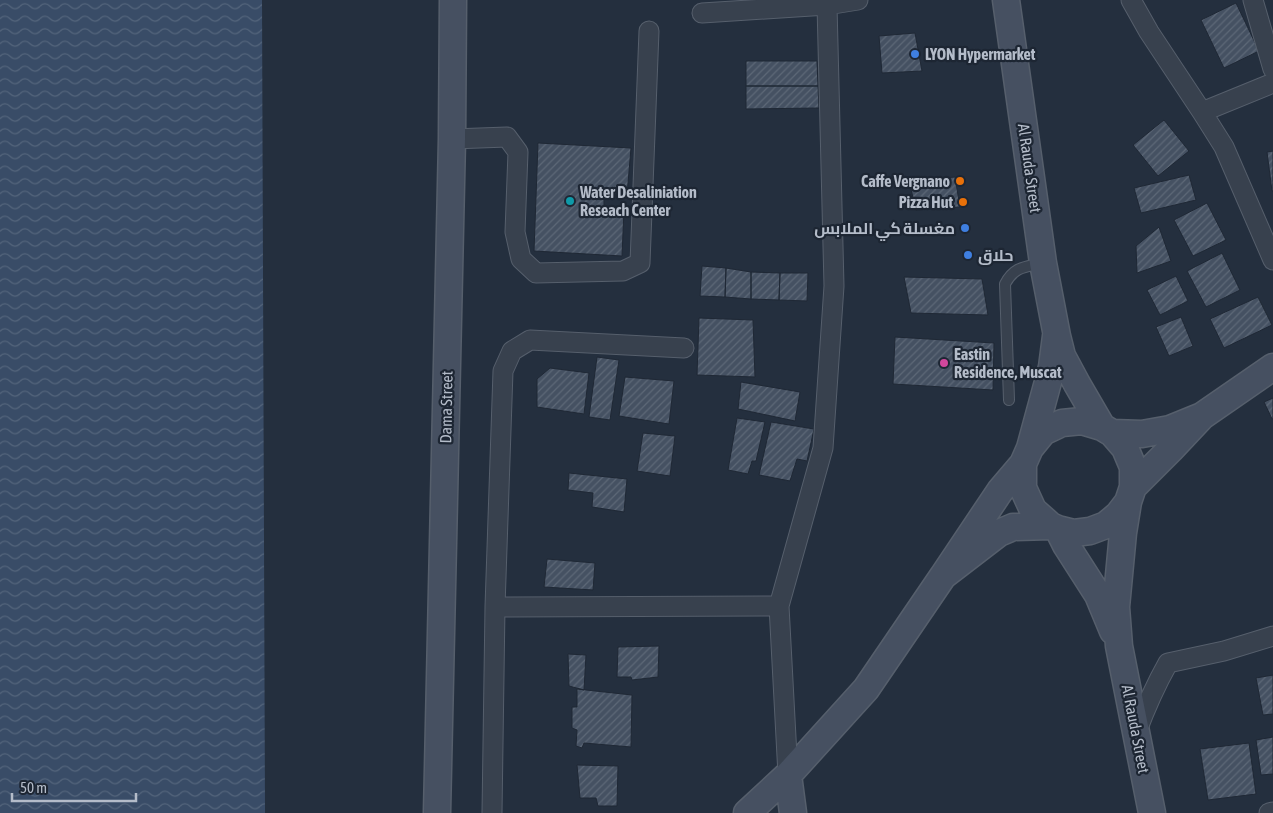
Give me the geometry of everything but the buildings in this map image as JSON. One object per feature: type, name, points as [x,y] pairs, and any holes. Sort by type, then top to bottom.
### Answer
[{"type":"main road","name":"Dama Street","points":[[437,813],[452,139],[453,0]]},
{"type":"main road","name":"Al Rauda Street","points":[[1006,0],[1043,263],[1056,336],[1062,356],[1073,377],[1107,430]]},
{"type":"main road","name":"Al Rauda Street","points":[[1026,456],[1052,367],[1056,336]]},
{"type":"main road","points":[[943,576],[999,533],[1013,527],[1054,528],[1074,532],[1090,531],[1106,526],[1118,515],[1130,494],[1202,416],[1273,367]]},
{"type":"main road","points":[[747,813],[788,775],[866,689],[1000,491],[1043,432],[1062,423],[1082,421],[1107,430],[1142,434],[1170,429],[1202,416]]},
{"type":"main road","points":[[1107,430],[1126,448],[1133,467],[1130,494]]},
{"type":"main road","points":[[1026,456],[1023,488],[1033,510],[1054,528]]},
{"type":"main road","name":"Al Rauda Street","points":[[1130,494],[1123,533],[1116,607],[1119,646],[1152,813]]},
{"type":"main road","name":"Al Rauda Street","points":[[1054,528],[1098,595],[1119,646]]},
{"type":"main road","points":[[788,775],[793,813]]},
{"type":"street","points":[[702,14],[827,5],[858,0]]},
{"type":"street","points":[[1131,0],[1149,32],[1224,147],[1273,260]]},
{"type":"street","points":[[1253,0],[1273,69]]},
{"type":"street","points":[[788,775],[779,606],[823,448],[834,286],[827,5]]},
{"type":"street","points":[[452,139],[508,137],[518,152],[515,232],[521,258],[536,273],[624,271],[640,263],[649,31]]},
{"type":"street","points":[[1202,112],[1273,84]]},
{"type":"street","points":[[492,813],[495,607],[503,371],[512,351],[530,340],[684,348]]},
{"type":"street","points":[[495,607],[779,606]]},
{"type":"street","points":[[1136,733],[1157,683],[1168,664],[1273,636]]},
{"type":"street","points":[[1269,813],[1273,812]]},
{"type":"lane","points":[[1009,400],[1005,284],[1010,274],[1023,267],[1043,263]]},
{"type":"water","points":[[0,0],[262,0],[265,813],[0,813]]},
{"type":"place","name":"LYON Hypermarket","points":[[915,54]]},
{"type":"place","name":"Caffe Vergnano","points":[[960,181]]},
{"type":"place","name":"Water Desaliniation Reseach Center","points":[[570,201]]},
{"type":"place","name":"Pizza Hut","points":[[963,202]]},
{"type":"place","name":"مغسلة كي الملابس","points":[[965,228]]},
{"type":"place","name":"حلاق","points":[[968,255]]},
{"type":"place","name":"Eastin Residence, Muscat","points":[[944,363]]}]
